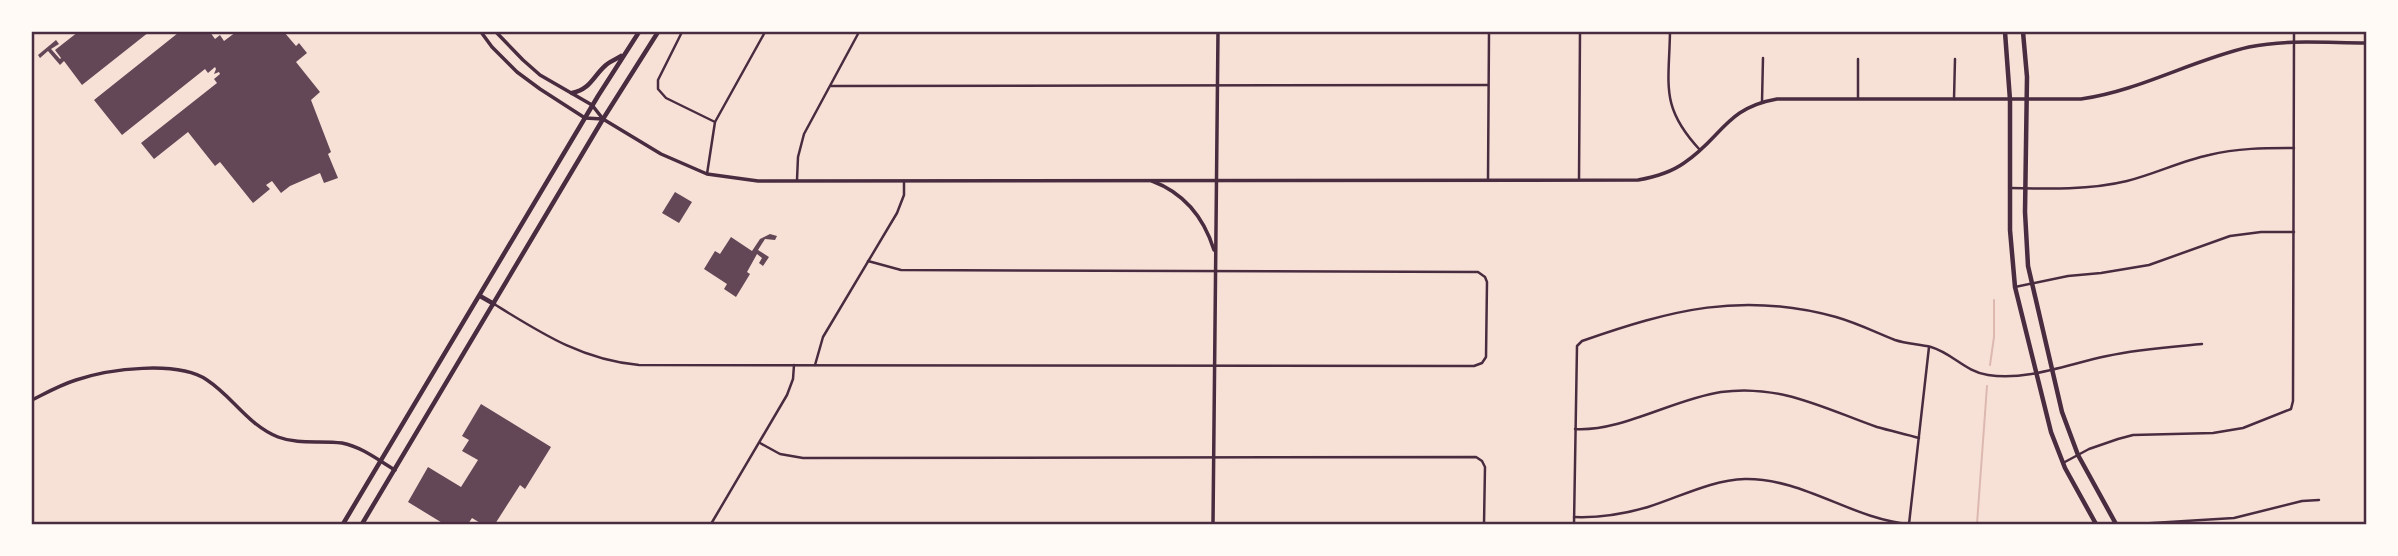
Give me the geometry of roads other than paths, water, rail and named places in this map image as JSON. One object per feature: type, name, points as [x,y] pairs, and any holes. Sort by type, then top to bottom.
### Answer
[{"type":"main road","points":[[343,524],[592,105],[639,32]]},
{"type":"main road","points":[[362,524],[603,119],[658,32]]},
{"type":"main road","points":[[2006,32],[2010,100],[2011,252],[2015,287],[2051,432],[2063,463],[2096,524]]},
{"type":"main road","points":[[2023,32],[2027,77],[2026,249],[2062,412],[2078,455],[2116,524]]},
{"type":"main road","points":[[572,93],[586,88],[606,65],[622,56]]},
{"type":"main road","points":[[480,296],[494,304]]},
{"type":"street","points":[[481,32],[517,72],[585,118],[603,119]]},
{"type":"street","points":[[496,32],[540,75],[592,105],[603,119],[662,154],[707,174],[742,180],[1639,180],[1683,164],[1731,118],[1762,102],[1777,99],[2093,98],[2233,51],[2294,43],[2367,43]]},
{"type":"street","points":[[682,32],[658,80],[658,89],[666,98],[715,122]]},
{"type":"street","points":[[707,174],[715,122],[765,32]]},
{"type":"street","points":[[797,180],[798,157],[804,134],[859,32]]},
{"type":"street","points":[[1213,524],[1218,32]]},
{"type":"street","points":[[1488,180],[1489,32]]},
{"type":"street","points":[[1579,180],[1580,32]]},
{"type":"street","points":[[1670,32],[1669,94],[1672,111],[1684,132],[1700,150]]},
{"type":"street","points":[[2063,463],[2104,443],[2133,435],[2213,433],[2243,428],[2291,409],[2294,32]]},
{"type":"street","points":[[1762,102],[1763,58]]},
{"type":"street","points":[[1858,59],[1858,99]]},
{"type":"street","points":[[1954,99],[1955,59]]},
{"type":"street","points":[[831,86],[1488,85]]},
{"type":"street","points":[[2010,188],[2083,188],[2106,185],[2128,181],[2229,150],[2294,148]]},
{"type":"street","points":[[1146,179],[1171,190],[1192,208],[1206,229],[1215,255]]},
{"type":"street","points":[[815,365],[823,337],[901,204],[904,180]]},
{"type":"street","points":[[2015,287],[2068,276],[2149,265],[2230,236],[2294,232]]},
{"type":"street","points":[[494,304],[559,344],[615,362],[651,365],[1478,365],[1486,357],[1487,282],[1483,275],[1475,271],[901,270],[868,261]]},
{"type":"street","points":[[1574,524],[1576,350],[1579,343],[1634,323],[1674,312],[1732,304],[1762,304],[1836,317],[1896,340],[1929,346],[1950,355],[1980,374],[2006,376],[2035,374],[2109,355],[2202,344]]},
{"type":"street","points":[[1574,517],[1595,518],[1623,513],[1716,483],[1744,479],[1787,485],[1861,514],[1909,524],[1929,346]]},
{"type":"street","points":[[710,524],[760,443],[791,386],[794,365]]},
{"type":"street","points":[[32,400],[87,377],[153,367],[181,370],[206,380],[256,426],[279,438],[350,445],[394,470]]},
{"type":"street","points":[[1575,429],[1613,424],[1696,396],[1754,391],[1806,399],[1878,427],[1919,438]]},
{"type":"street","points":[[760,443],[780,454],[803,458],[1476,457],[1485,467],[1484,524]]},
{"type":"street","points":[[2136,524],[2234,518],[2302,501],[2319,500]]},
{"type":"waterway","points":[[1990,365],[1994,337],[1994,300]]},
{"type":"waterway","points":[[1977,524],[1987,386]]}]
